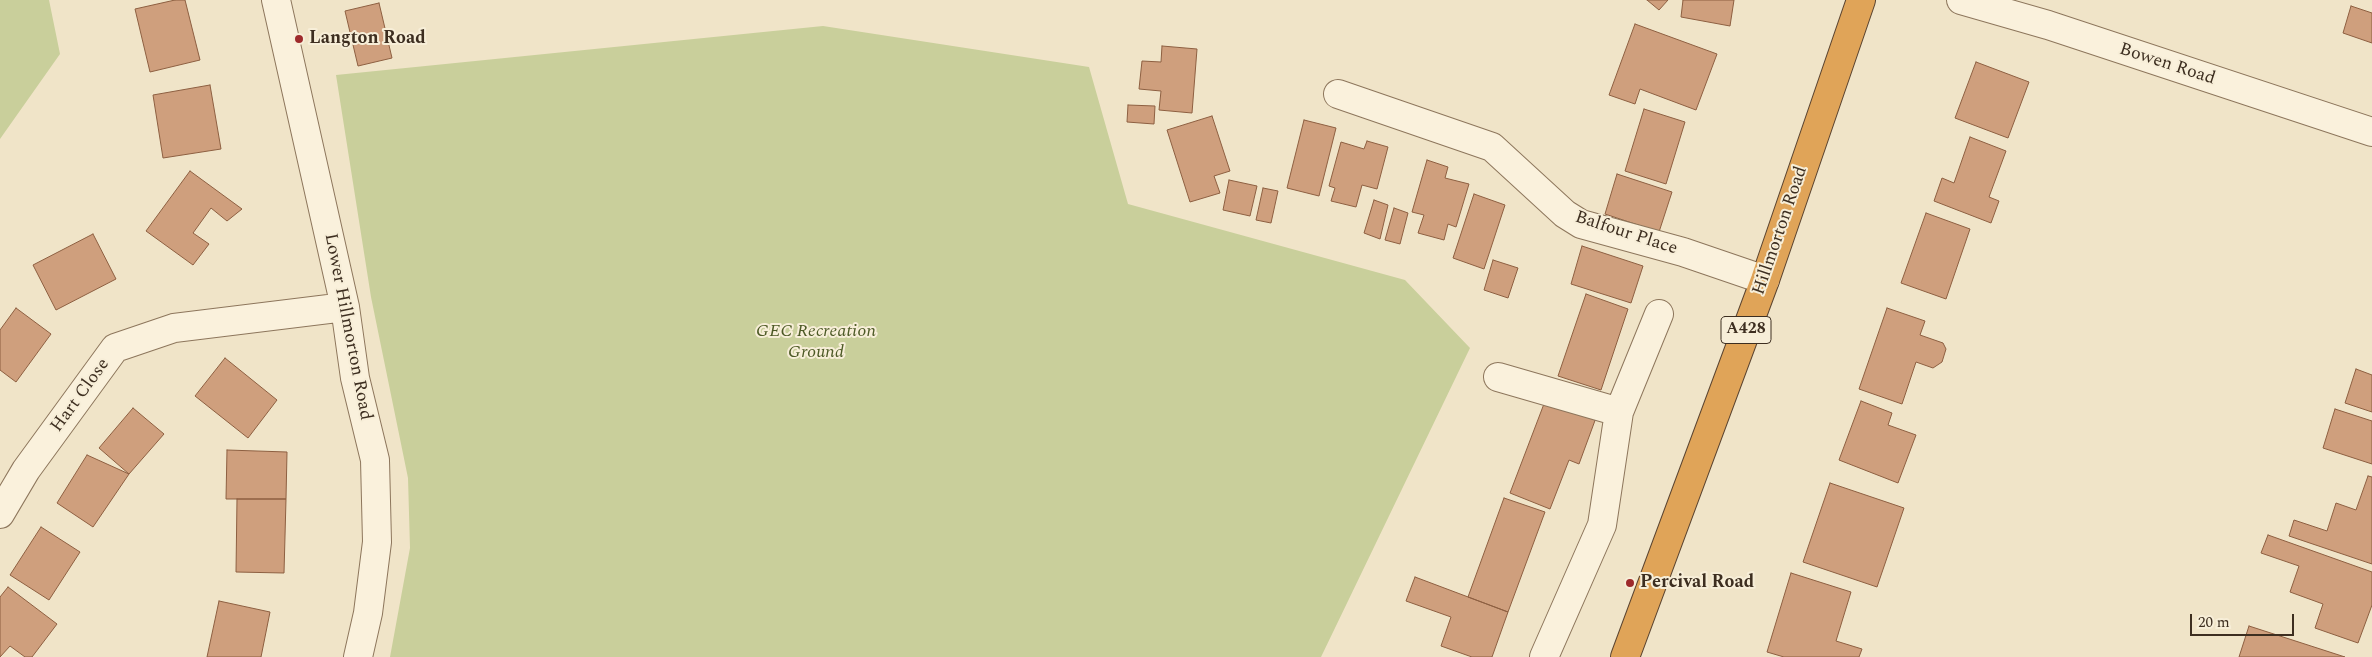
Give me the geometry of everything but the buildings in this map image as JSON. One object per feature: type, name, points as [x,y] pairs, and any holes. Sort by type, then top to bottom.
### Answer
[{"type":"highway","name":"Hillmorton Road","points":[[1625,657],[1765,280],[1861,0]]},
{"type":"street","name":"Lower Hillmorton Road","points":[[276,0],[345,307],[355,378],[375,460],[377,542],[368,613],[358,657]]},
{"type":"street","name":"Bowen Road","points":[[1961,0],[2048,25],[2372,132]]},
{"type":"street","name":"Balfour Place","points":[[1338,94],[1492,148],[1565,214],[1581,224],[1683,252],[1765,280]]},
{"type":"street","name":"Hart Close","points":[[0,514],[26,470],[115,348],[174,328],[345,307]]},
{"type":"street","points":[[1544,657],[1602,525],[1620,412],[1658,314]]},
{"type":"street","points":[[1498,377],[1620,412]]},
{"type":"green space","points":[[0,0],[49,0],[60,54],[0,139]]},
{"type":"green space","name":"GEC Recreation Ground","points":[[823,26],[1089,67],[1128,204],[1405,280],[1470,348],[1321,657],[390,657],[410,548],[408,478],[371,297],[336,75]]},
{"type":"place","name":"Langton Road","points":[[299,39]]},
{"type":"place","name":"Percival Road","points":[[1630,583]]}]
